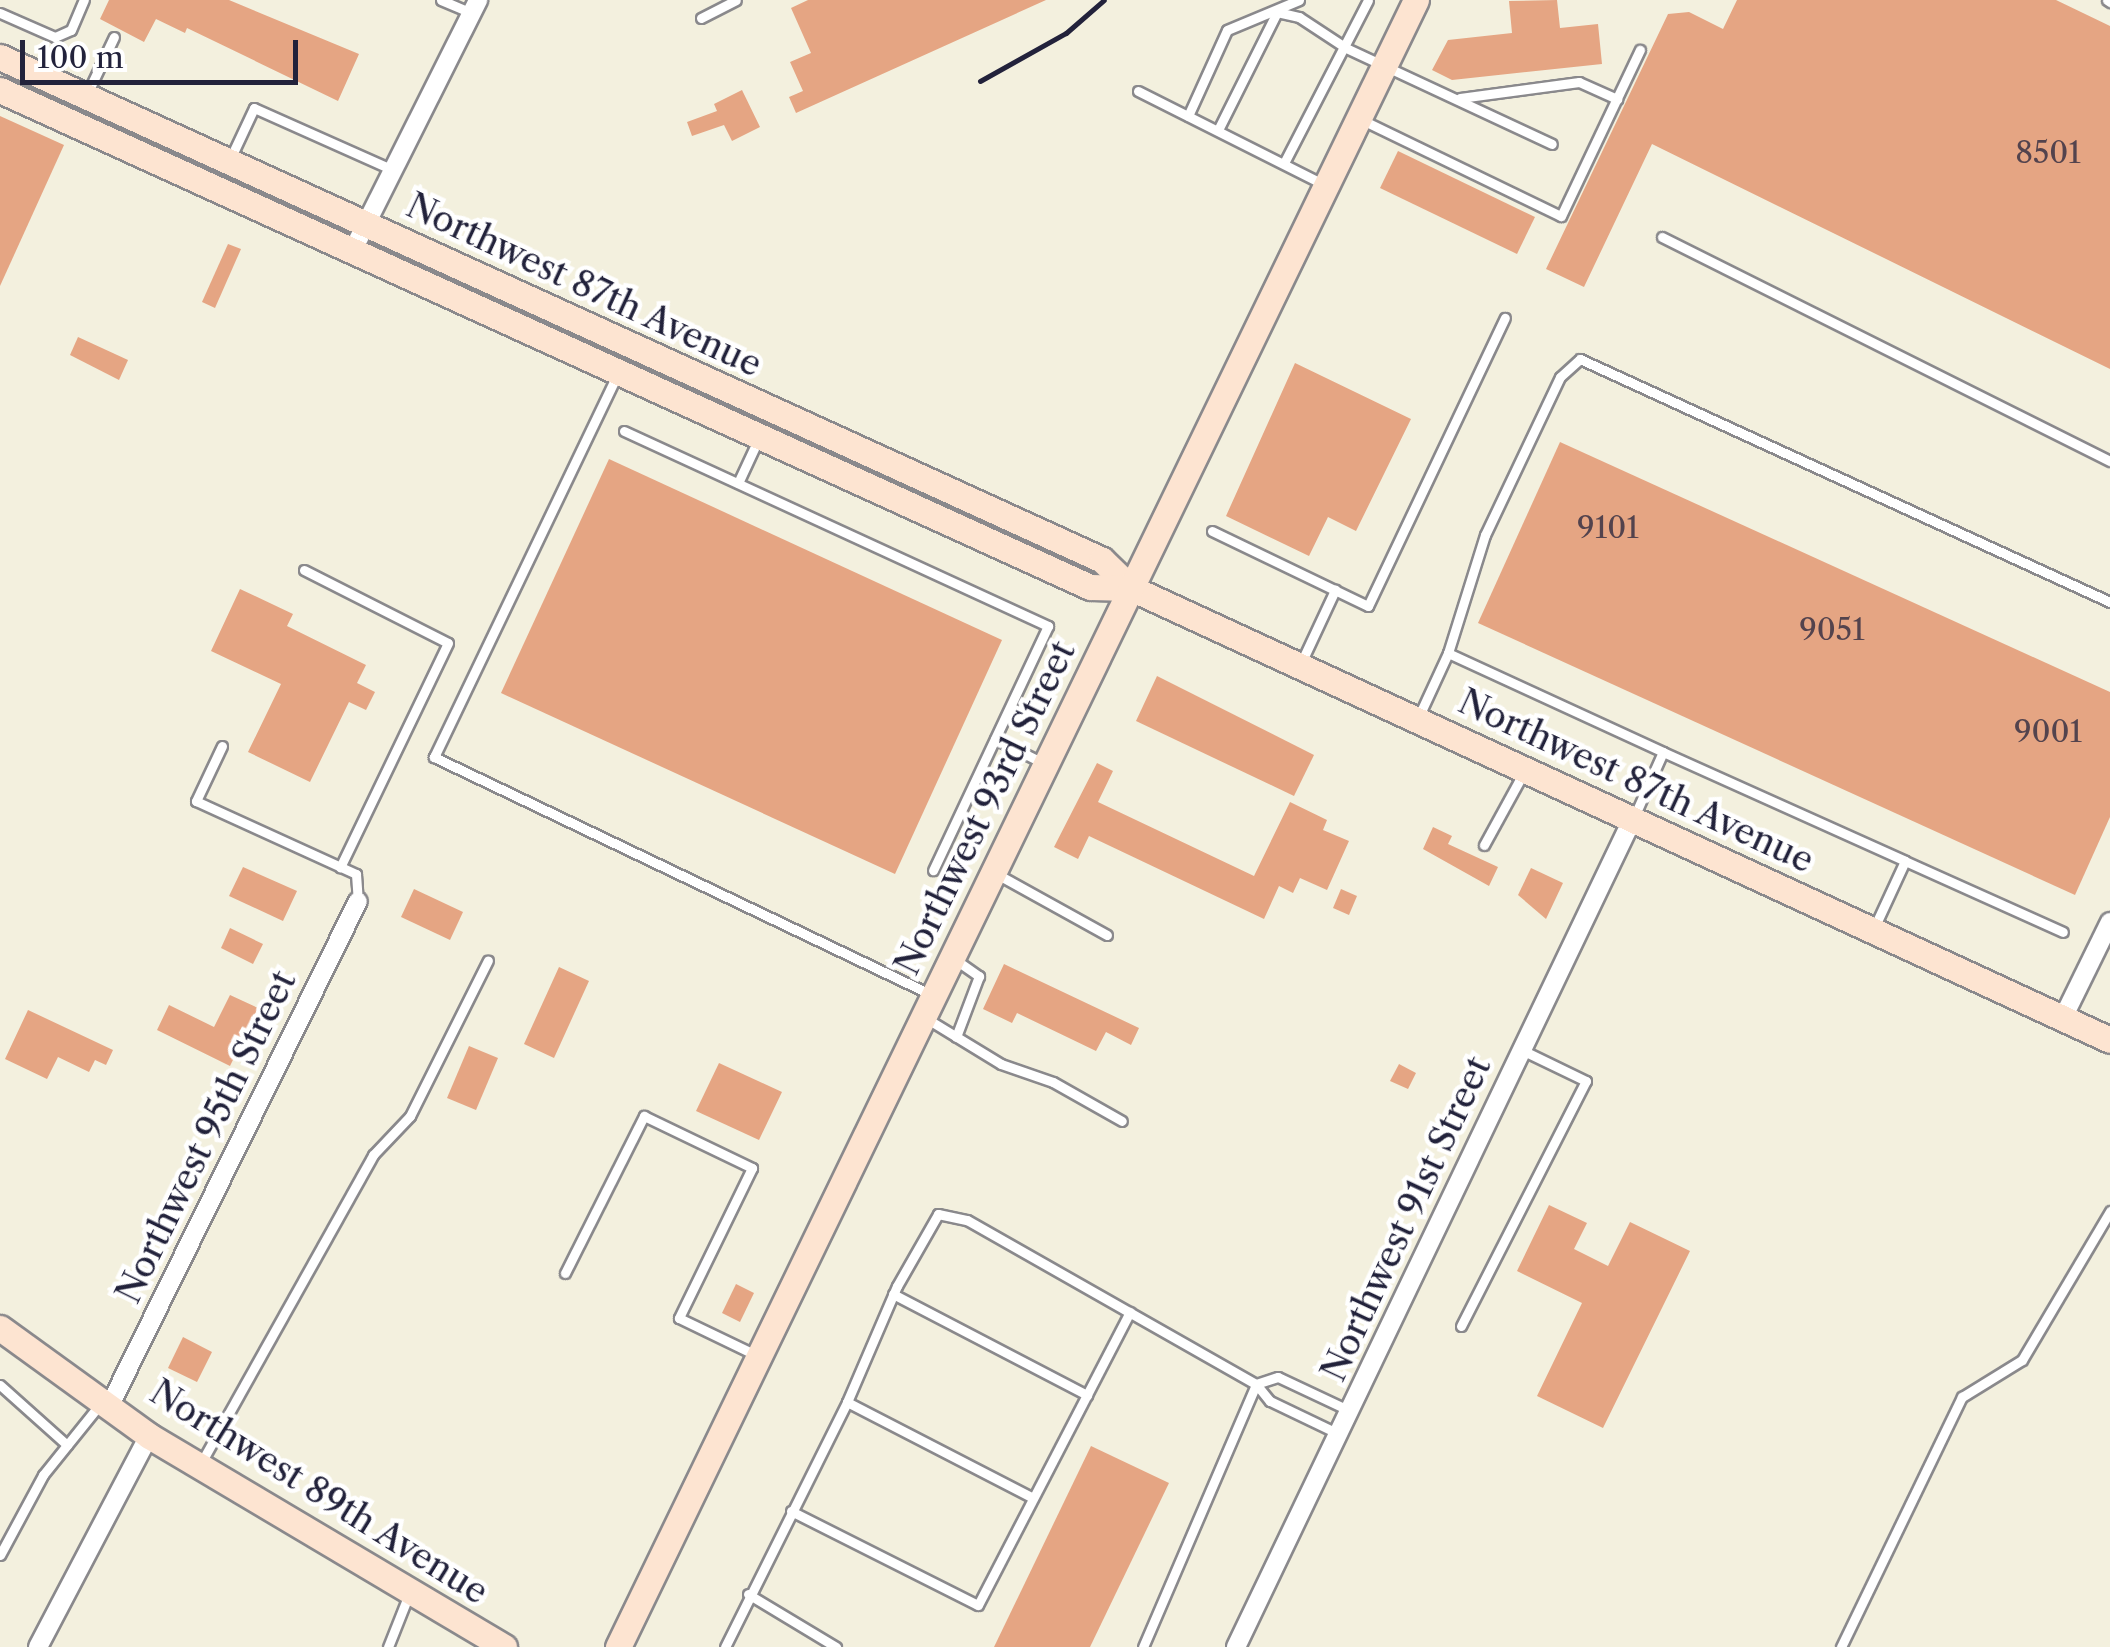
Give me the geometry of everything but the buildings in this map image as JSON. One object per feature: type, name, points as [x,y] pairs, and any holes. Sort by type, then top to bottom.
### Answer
[{"type":"main road","name":"Northwest 93rd Street","points":[[618,1647],[1416,0]]},
{"type":"main road","name":"Northwest 87th Avenue","points":[[0,57],[1102,560],[1131,588],[2110,1040]]},
{"type":"main road","name":"Northwest 87th Avenue","points":[[0,90],[1090,587],[1131,588]]},
{"type":"main road","name":"Northwest 89th Avenue","points":[[0,1328],[108,1400],[149,1436],[504,1647]]},
{"type":"street","points":[[353,250],[475,7]]},
{"type":"street","name":"Northwest 91st Street","points":[[1236,1647],[1633,818]]},
{"type":"street","name":"Northwest 95th Street","points":[[108,1400],[358,901]]},
{"type":"street","points":[[2063,1018],[2110,922]]},
{"type":"street","points":[[38,1647],[149,1436]]},
{"type":"lane","points":[[0,13],[55,37],[71,30],[84,0]]},
{"type":"lane","points":[[441,0],[475,7]]},
{"type":"lane","points":[[701,18],[736,0]]},
{"type":"lane","points":[[1188,116],[1226,30],[1299,0]]},
{"type":"lane","points":[[1284,163],[1368,0]]},
{"type":"lane","points":[[1277,12],[1299,17],[1346,48],[1552,144]]},
{"type":"lane","points":[[1218,130],[1277,12]]},
{"type":"lane","points":[[86,96],[114,37]]},
{"type":"lane","points":[[1358,118],[1561,216],[1640,50]]},
{"type":"lane","points":[[1458,98],[1578,82],[1617,99]]},
{"type":"lane","points":[[1138,91],[1326,185]]},
{"type":"lane","points":[[230,162],[254,108],[393,170]]},
{"type":"lane","points":[[1662,237],[2110,462]]},
{"type":"lane","points":[[1212,532],[1368,606],[1504,318]]},
{"type":"lane","points":[[1418,720],[1448,653],[1485,535],[1560,378],[1580,360],[2110,602]]},
{"type":"lane","points":[[618,372],[434,757],[927,1005],[956,1036],[1122,1121]]},
{"type":"lane","points":[[624,431],[1048,626],[933,870]]},
{"type":"lane","points":[[738,483],[760,437]]},
{"type":"lane","points":[[304,570],[448,643],[340,867]]},
{"type":"lane","points":[[1300,666],[1335,590]]},
{"type":"lane","points":[[1448,653],[2064,932]]},
{"type":"lane","points":[[994,739],[1045,764]]},
{"type":"lane","points":[[222,746],[196,801],[356,874],[358,901]]},
{"type":"lane","points":[[1633,818],[1663,752]]},
{"type":"lane","points":[[1484,845],[1525,769]]},
{"type":"lane","points":[[1874,928],[1906,861]]},
{"type":"lane","points":[[992,872],[1106,935]]},
{"type":"lane","points":[[950,957],[979,976],[956,1036]]},
{"type":"lane","points":[[200,1466],[373,1155],[410,1116],[488,960]]},
{"type":"lane","points":[[1461,1326],[1586,1081],[1522,1050]]},
{"type":"lane","points":[[565,1274],[644,1116],[752,1168],[679,1318],[758,1356]]},
{"type":"lane","points":[[1842,1647],[1962,1397],[2022,1360],[2110,1211]]},
{"type":"lane","points":[[725,1647],[748,1594],[848,1402],[893,1294],[938,1214],[967,1220],[1256,1384],[1270,1401],[1339,1434]]},
{"type":"lane","points":[[893,1294],[1087,1395]]},
{"type":"lane","points":[[791,1511],[978,1605],[1130,1312]]},
{"type":"lane","points":[[1143,1647],[1256,1384],[1278,1377],[1350,1410]]},
{"type":"lane","points":[[0,1385],[67,1445]]},
{"type":"lane","points":[[0,1555],[42,1475],[108,1400]]},
{"type":"lane","points":[[848,1402],[1034,1498]]},
{"type":"lane","points":[[388,1647],[410,1591]]},
{"type":"lane","points":[[748,1594],[836,1647]]},
{"type":"railway","points":[[980,81],[1066,33],[1104,0]]}]
